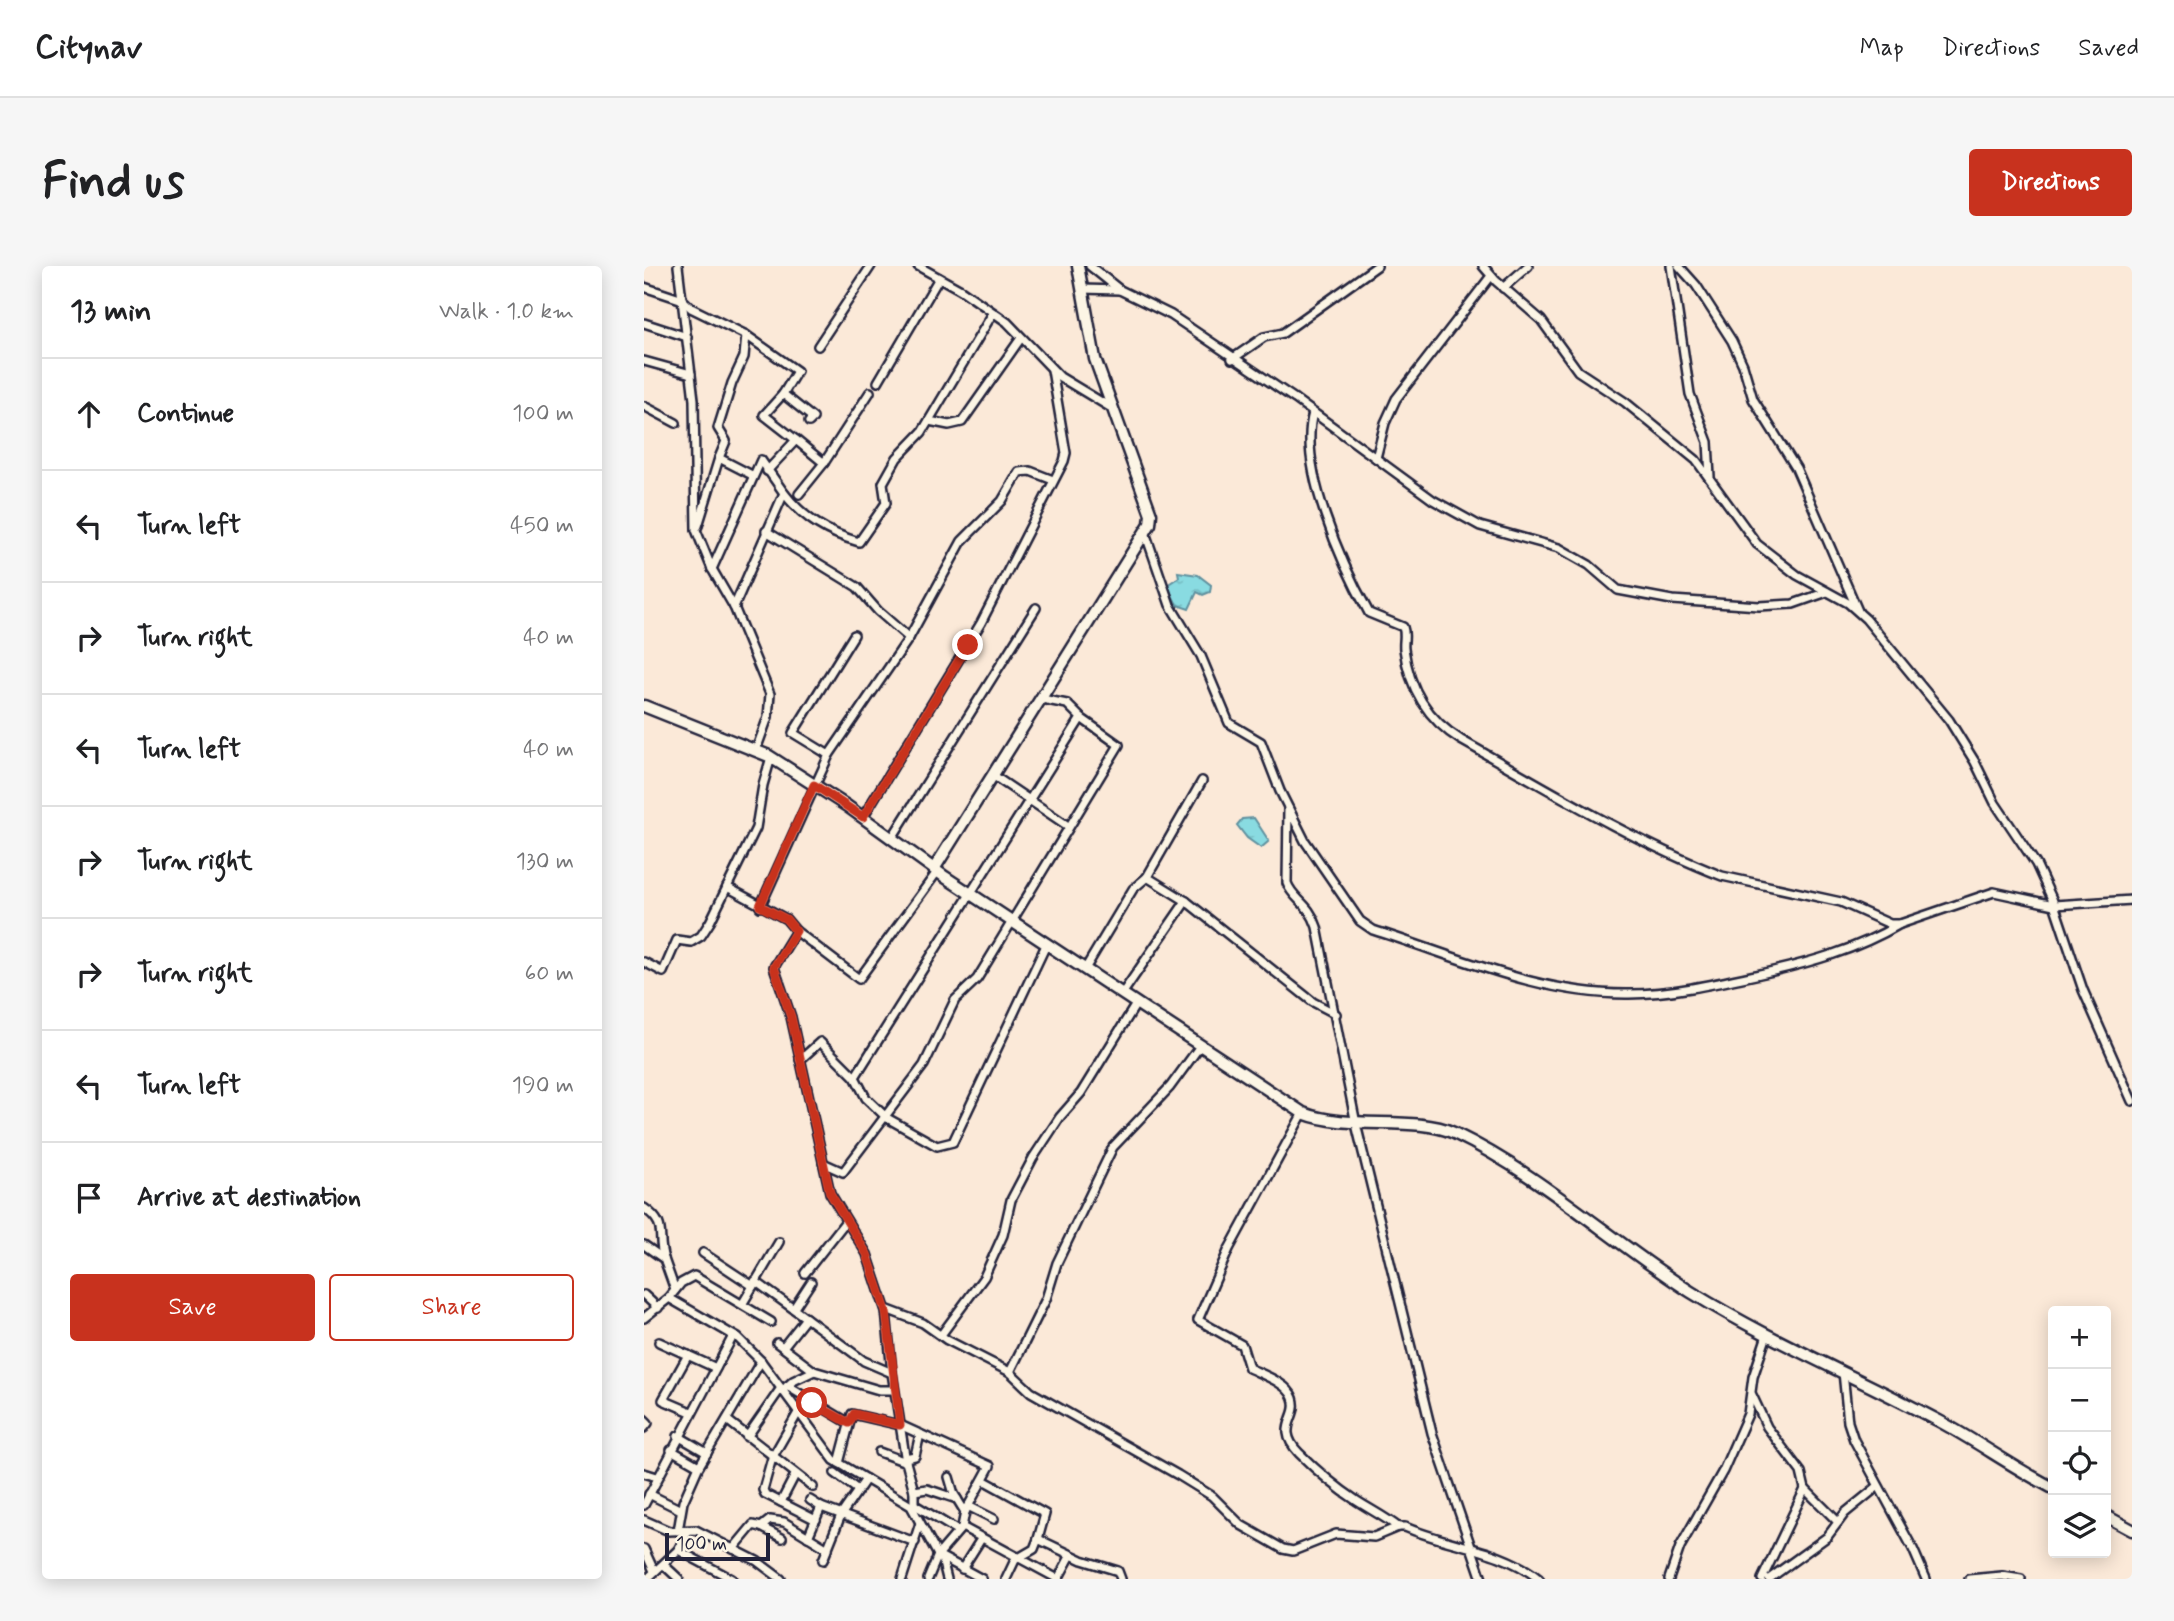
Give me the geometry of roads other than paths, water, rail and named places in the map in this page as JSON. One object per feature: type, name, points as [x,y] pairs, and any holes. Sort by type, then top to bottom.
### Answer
[{"type":"street","points":[[678,266],[691,374],[696,530],[712,569],[734,607],[770,694],[768,717],[757,750]]},
{"type":"street","points":[[818,346],[871,266]]},
{"type":"street","points":[[918,266],[993,313],[1052,370],[1113,410]]},
{"type":"street","points":[[727,887],[786,919],[796,931],[859,979],[936,870],[1146,535],[1151,514],[1093,349],[1077,266]]},
{"type":"street","points":[[1090,266],[1120,290],[1171,315],[1466,520],[1494,531],[1559,548],[1627,593],[1759,607],[1793,604],[1826,592]]},
{"type":"street","points":[[1232,359],[1264,337],[1283,333],[1377,266]]},
{"type":"street","points":[[1483,266],[1503,288],[1541,320],[1578,371],[1683,447],[1710,477],[1757,544],[1797,575],[1859,612]]},
{"type":"street","points":[[1503,288],[1528,266]]},
{"type":"street","points":[[1671,266],[1690,394],[1708,442],[1710,477]]},
{"type":"street","points":[[1679,266],[1696,285],[1732,341],[1743,365],[1753,400],[1796,468],[1859,612],[1962,741],[1995,803],[2036,864],[2054,905],[2083,990],[2132,1101]]},
{"type":"street","points":[[1376,458],[1385,423],[1396,399],[1491,276]]},
{"type":"street","points":[[878,382],[939,278]]},
{"type":"street","points":[[644,287],[683,300],[691,308],[746,335],[797,370],[783,394],[764,415],[824,464]]},
{"type":"street","points":[[1082,289],[1120,290]]},
{"type":"street","points":[[712,569],[759,460],[801,515],[829,531],[859,542],[886,503],[883,483],[897,458],[929,421],[993,313]]},
{"type":"street","points":[[644,323],[687,337]]},
{"type":"street","points":[[696,530],[726,441],[718,428],[729,390],[744,357],[746,335]]},
{"type":"street","points":[[929,421],[948,425],[962,422],[1021,338]]},
{"type":"street","points":[[644,361],[691,374]]},
{"type":"street","points":[[863,817],[981,623],[1066,453],[1052,370]]},
{"type":"street","points":[[799,494],[824,464],[870,391]]},
{"type":"street","points":[[783,394],[813,418],[809,422]]},
{"type":"street","points":[[644,406],[676,423]]},
{"type":"street","points":[[1313,413],[1308,431],[1310,450],[1338,554],[1369,613],[1403,627],[1404,649],[1412,678],[1431,717],[1439,726],[1618,829],[1705,870],[1841,902],[1883,922],[1900,924]]},
{"type":"street","points":[[767,471],[796,440]]},
{"type":"street","points":[[719,458],[739,465],[752,475]]},
{"type":"street","points":[[760,906],[829,755],[909,638],[962,541],[1002,501],[1019,472],[1030,471],[1053,480]]},
{"type":"street","points":[[734,607],[784,493]]},
{"type":"street","points":[[766,531],[857,587],[878,611],[909,638]]},
{"type":"street","points":[[1146,535],[1170,605],[1201,656],[1229,723],[1261,742],[1305,841],[1360,921],[1373,930],[1454,960],[1538,982],[1631,995],[1726,982],[1842,951],[1872,940],[1900,924],[1994,892],[2054,905],[2132,900]]},
{"type":"street","points":[[891,838],[1036,608]]},
{"type":"street","points":[[829,755],[793,733],[853,635]]},
{"type":"street","points":[[823,1163],[844,1172],[887,1118],[924,1065],[955,1000],[977,979],[1010,920],[1119,745],[1080,718],[1068,704],[1042,699]]},
{"type":"street","points":[[644,706],[771,757],[863,817],[1010,920],[1303,1113],[1356,1124],[1429,1127],[1453,1133],[1519,1170],[1664,1274],[1767,1335],[1941,1422],[2048,1485]]},
{"type":"street","points":[[855,1077],[1080,718]]},
{"type":"street","points":[[644,962],[663,972],[677,940],[691,942],[701,936],[756,828],[771,757]]},
{"type":"street","points":[[994,776],[1069,826]]},
{"type":"street","points":[[1085,969],[1133,889],[1147,877],[1202,781]]},
{"type":"street","points":[[1288,807],[1287,883],[1290,891],[1308,906],[1313,915],[1336,1014],[1356,1124],[1432,1433],[1482,1579]]},
{"type":"street","points":[[1147,877],[1186,901],[1306,996],[1336,1014]]},
{"type":"street","points":[[1122,994],[1186,901]]},
{"type":"street","points":[[796,931],[774,967],[800,1060],[830,1193],[867,1254],[886,1309],[894,1390],[905,1460],[914,1490],[914,1508],[940,1557],[947,1579]]},
{"type":"street","points":[[800,1060],[820,1042],[855,1077],[866,1098],[887,1118],[937,1146],[953,1142],[1047,943]]},
{"type":"street","points":[[941,1335],[984,1277],[1003,1236],[1011,1200],[1039,1149],[1060,1117],[1082,1093],[1136,1004]]},
{"type":"street","points":[[1010,1371],[1046,1299],[1057,1263],[1113,1147],[1170,1087],[1200,1046]]},
{"type":"street","points":[[1303,1113],[1228,1249],[1198,1320],[1242,1345],[1249,1368],[1263,1373],[1291,1394],[1293,1401],[1287,1430],[1290,1441],[1350,1496],[1398,1527],[1469,1544],[1522,1567],[1539,1579]]},
{"type":"street","points":[[644,1208],[659,1220],[662,1228],[659,1246],[675,1290]]},
{"type":"street","points":[[805,1273],[846,1221]]},
{"type":"street","points":[[743,1303],[779,1242]]},
{"type":"street","points":[[644,1245],[664,1259]]},
{"type":"street","points":[[703,1252],[794,1308],[870,1365],[892,1373]]},
{"type":"street","points":[[644,1318],[669,1298],[681,1283],[694,1276],[771,1322]]},
{"type":"street","points":[[794,1308],[811,1282]]},
{"type":"street","points":[[644,1295],[658,1308]]},
{"type":"street","points":[[669,1298],[733,1336],[761,1361],[784,1388],[828,1454],[839,1463],[914,1508],[1058,1579],[1071,1555]]},
{"type":"street","points":[[886,1309],[923,1323],[1010,1371],[1031,1392],[1212,1496],[1241,1525],[1288,1551],[1322,1537],[1336,1534],[1374,1537],[1398,1527]]},
{"type":"street","points":[[806,1318],[780,1345],[814,1371],[879,1390],[894,1390]]},
{"type":"street","points":[[1669,1579],[1680,1548],[1733,1451],[1751,1406],[1753,1377],[1767,1335]]},
{"type":"street","points":[[644,1505],[733,1336]]},
{"type":"street","points":[[659,1342],[716,1368]]},
{"type":"street","points":[[688,1355],[663,1400],[691,1412]]},
{"type":"street","points":[[678,1531],[681,1510],[699,1466],[761,1361]]},
{"type":"street","points":[[747,1437],[784,1388],[814,1371]]},
{"type":"street","points":[[1843,1372],[1848,1422],[1877,1487],[1913,1549],[1926,1579]]},
{"type":"street","points":[[784,1388],[849,1423]]},
{"type":"street","points":[[1751,1394],[1767,1427],[1801,1472],[1805,1489],[1838,1522]]},
{"type":"street","points":[[799,1411],[772,1458],[763,1489],[765,1494],[816,1520]]},
{"type":"street","points":[[839,1463],[849,1423],[854,1414],[900,1425],[990,1466],[966,1509],[960,1529],[928,1579]]},
{"type":"street","points":[[644,1419],[648,1423],[644,1428]]},
{"type":"street","points":[[727,1420],[772,1458],[813,1487]]},
{"type":"street","points":[[879,1452],[905,1460],[915,1457],[920,1434]]},
{"type":"street","points":[[678,1436],[707,1453]]},
{"type":"street","points":[[671,1450],[699,1466]]},
{"type":"street","points":[[644,1473],[657,1477]]},
{"type":"street","points":[[835,1473],[858,1490]]},
{"type":"street","points":[[778,1520],[795,1475]]},
{"type":"street","points":[[949,1477],[958,1500],[966,1509],[994,1518]]},
{"type":"street","points":[[823,1560],[841,1515],[866,1479]]},
{"type":"street","points":[[983,1480],[1045,1514],[1034,1549],[1017,1559],[1006,1579]]},
{"type":"street","points":[[1769,1579],[1827,1537],[1859,1498],[1877,1487]]},
{"type":"street","points":[[914,1490],[927,1489],[958,1500]]},
{"type":"street","points":[[1762,1579],[1805,1489]]},
{"type":"street","points":[[649,1494],[681,1510]]},
{"type":"street","points":[[810,1500],[841,1515],[915,1542]]},
{"type":"street","points":[[808,1537],[821,1507]]},
{"type":"street","points":[[2111,1519],[2132,1530]]},
{"type":"street","points":[[761,1527],[770,1520],[778,1520],[828,1549]]},
{"type":"street","points":[[644,1521],[668,1531],[696,1530],[757,1561],[781,1579]]},
{"type":"street","points":[[902,1579],[920,1523]]},
{"type":"street","points":[[733,1549],[753,1525],[782,1538]]},
{"type":"street","points":[[647,1579],[664,1566],[678,1550],[688,1531]]},
{"type":"street","points":[[962,1569],[981,1539]]},
{"type":"street","points":[[1038,1539],[1071,1555],[1118,1571],[1121,1579]]},
{"type":"street","points":[[678,1550],[732,1579]]},
{"type":"street","points":[[644,1551],[654,1572]]},
{"type":"street","points":[[940,1557],[982,1579]]},
{"type":"street","points":[[664,1566],[680,1579]]},
{"type":"street","points":[[1969,1579],[2003,1576],[2021,1579]]},
{"type":"water","points":[[1178,572],[1198,575],[1211,585],[1210,592],[1203,595],[1197,592],[1189,609],[1177,605],[1167,585],[1179,577]]},
{"type":"water","points":[[1254,818],[1269,841],[1261,848],[1247,838],[1237,825],[1242,819]]}]
